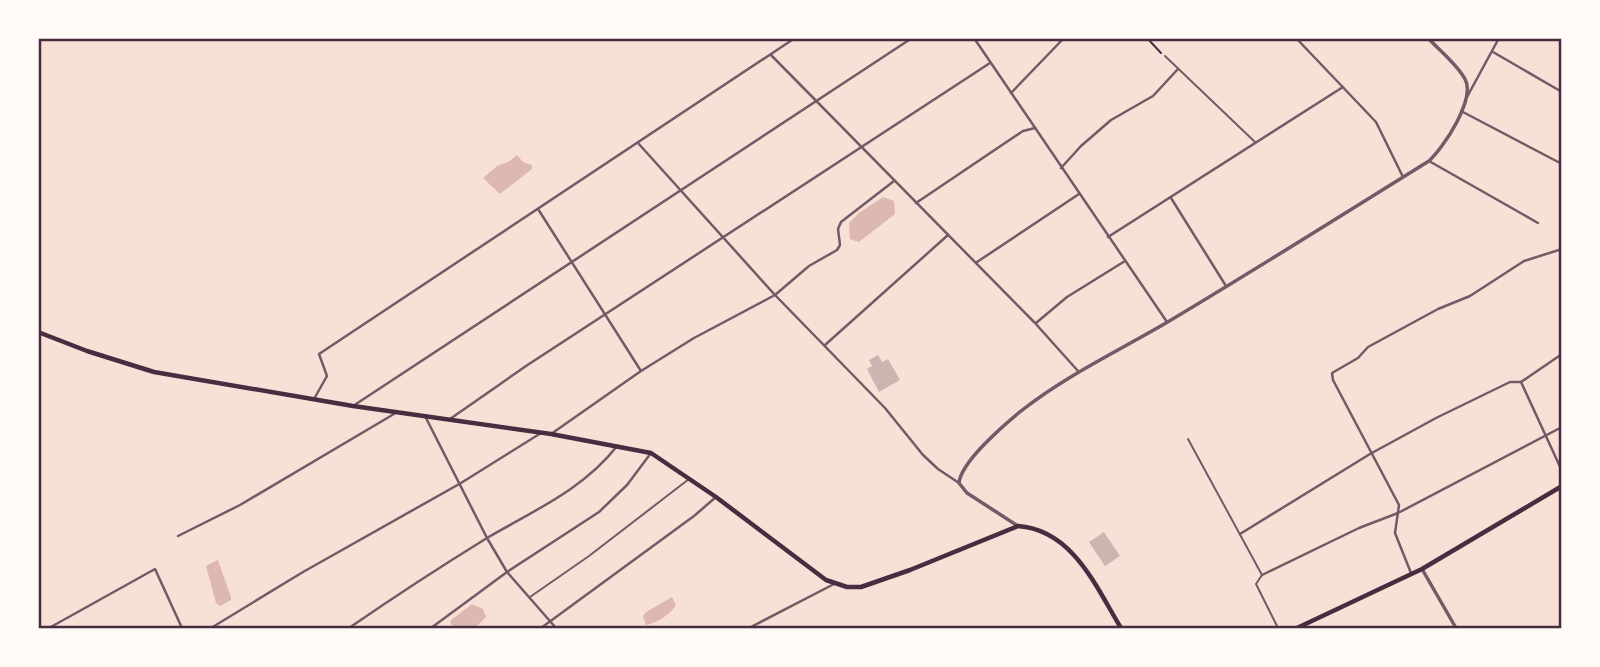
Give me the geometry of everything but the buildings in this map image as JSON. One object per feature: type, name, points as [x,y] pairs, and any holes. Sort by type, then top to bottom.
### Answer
[{"type":"main road","points":[[38,332],[154,372],[353,406],[551,434],[651,453],[690,478],[834,584],[847,587],[861,587],[910,570],[1018,526],[1033,527],[1046,532],[1074,554],[1121,628]]},
{"type":"main road","points":[[1297,628],[1422,569],[1562,486]]},
{"type":"street","points":[[314,399],[327,376],[319,354],[795,38]]},
{"type":"street","points":[[353,406],[912,38]]},
{"type":"street","points":[[974,38],[1167,322]]},
{"type":"street","points":[[1011,93],[1065,38]]},
{"type":"street","points":[[1296,38],[1377,122],[1403,177]]},
{"type":"street","points":[[1428,38],[1465,79],[1468,97]]},
{"type":"street","points":[[1434,44],[1439,38]]},
{"type":"street","points":[[959,482],[963,470],[1022,410],[1079,372],[1167,322],[1429,161],[1442,149],[1499,38]]},
{"type":"street","points":[[1493,52],[1562,92]]},
{"type":"street","points":[[771,55],[1079,372]]},
{"type":"street","points":[[450,419],[990,63]]},
{"type":"street","points":[[1061,168],[1111,120],[1153,96],[1178,69]]},
{"type":"street","points":[[1108,237],[1343,87]]},
{"type":"street","points":[[1461,111],[1562,164]]},
{"type":"street","points":[[916,202],[1023,131],[1035,128]]},
{"type":"street","points":[[637,142],[775,295],[886,408],[923,455],[938,469],[959,482],[967,493],[1018,526]]},
{"type":"street","points":[[1429,161],[1538,223]]},
{"type":"street","points":[[551,434],[640,371],[694,338],[775,295],[809,267],[839,248],[838,229],[841,222],[894,181]]},
{"type":"street","points":[[976,263],[1079,194]]},
{"type":"street","points":[[1171,198],[1226,286]]},
{"type":"street","points":[[538,209],[640,371]]},
{"type":"street","points":[[825,345],[948,236]]},
{"type":"street","points":[[1411,573],[1395,533],[1399,505],[1333,380],[1334,370],[1358,358],[1368,347],[1476,293],[1524,261],[1562,249]]},
{"type":"street","points":[[1034,323],[1067,297],[1125,261]]},
{"type":"street","points":[[1240,534],[1370,454],[1510,382],[1521,382],[1562,354]]},
{"type":"street","points":[[1521,382],[1562,471]]},
{"type":"street","points":[[178,536],[240,505],[399,411]]},
{"type":"street","points":[[425,415],[507,572],[556,628]]},
{"type":"street","points":[[1262,575],[1359,528],[1398,513],[1562,427]]},
{"type":"street","points":[[211,628],[303,572],[461,483],[541,433]]},
{"type":"street","points":[[349,628],[412,584],[577,486],[606,461],[617,446]]},
{"type":"street","points":[[431,628],[507,572],[598,512],[627,485],[651,453]]},
{"type":"street","points":[[541,628],[716,497]]},
{"type":"street","points":[[49,628],[155,569],[182,628]]},
{"type":"street","points":[[1422,569],[1456,628]]},
{"type":"street","points":[[749,628],[834,584]]},
{"type":"lane","points":[[1165,56],[1240,125],[1256,144]]},
{"type":"lane","points":[[1188,439],[1262,575],[1256,584],[1279,628]]},
{"type":"lane","points":[[530,597],[589,556],[690,478]]},
{"type":"path","points":[[1147,38],[1165,56]]},
{"type":"shaded area","points":[[517,155],[523,162],[532,165],[532,169],[500,194],[483,178]]},
{"type":"shaded area","points":[[883,197],[894,201],[895,214],[859,242],[850,239],[849,223]]},
{"type":"shaded area","points":[[218,560],[231,597],[231,600],[220,606],[216,603],[206,566]]},
{"type":"shaded area","points":[[672,597],[676,605],[671,612],[646,625],[643,616],[646,612]]},
{"type":"shaded area","points":[[472,604],[483,609],[486,617],[475,628],[453,628],[450,621]]}]
